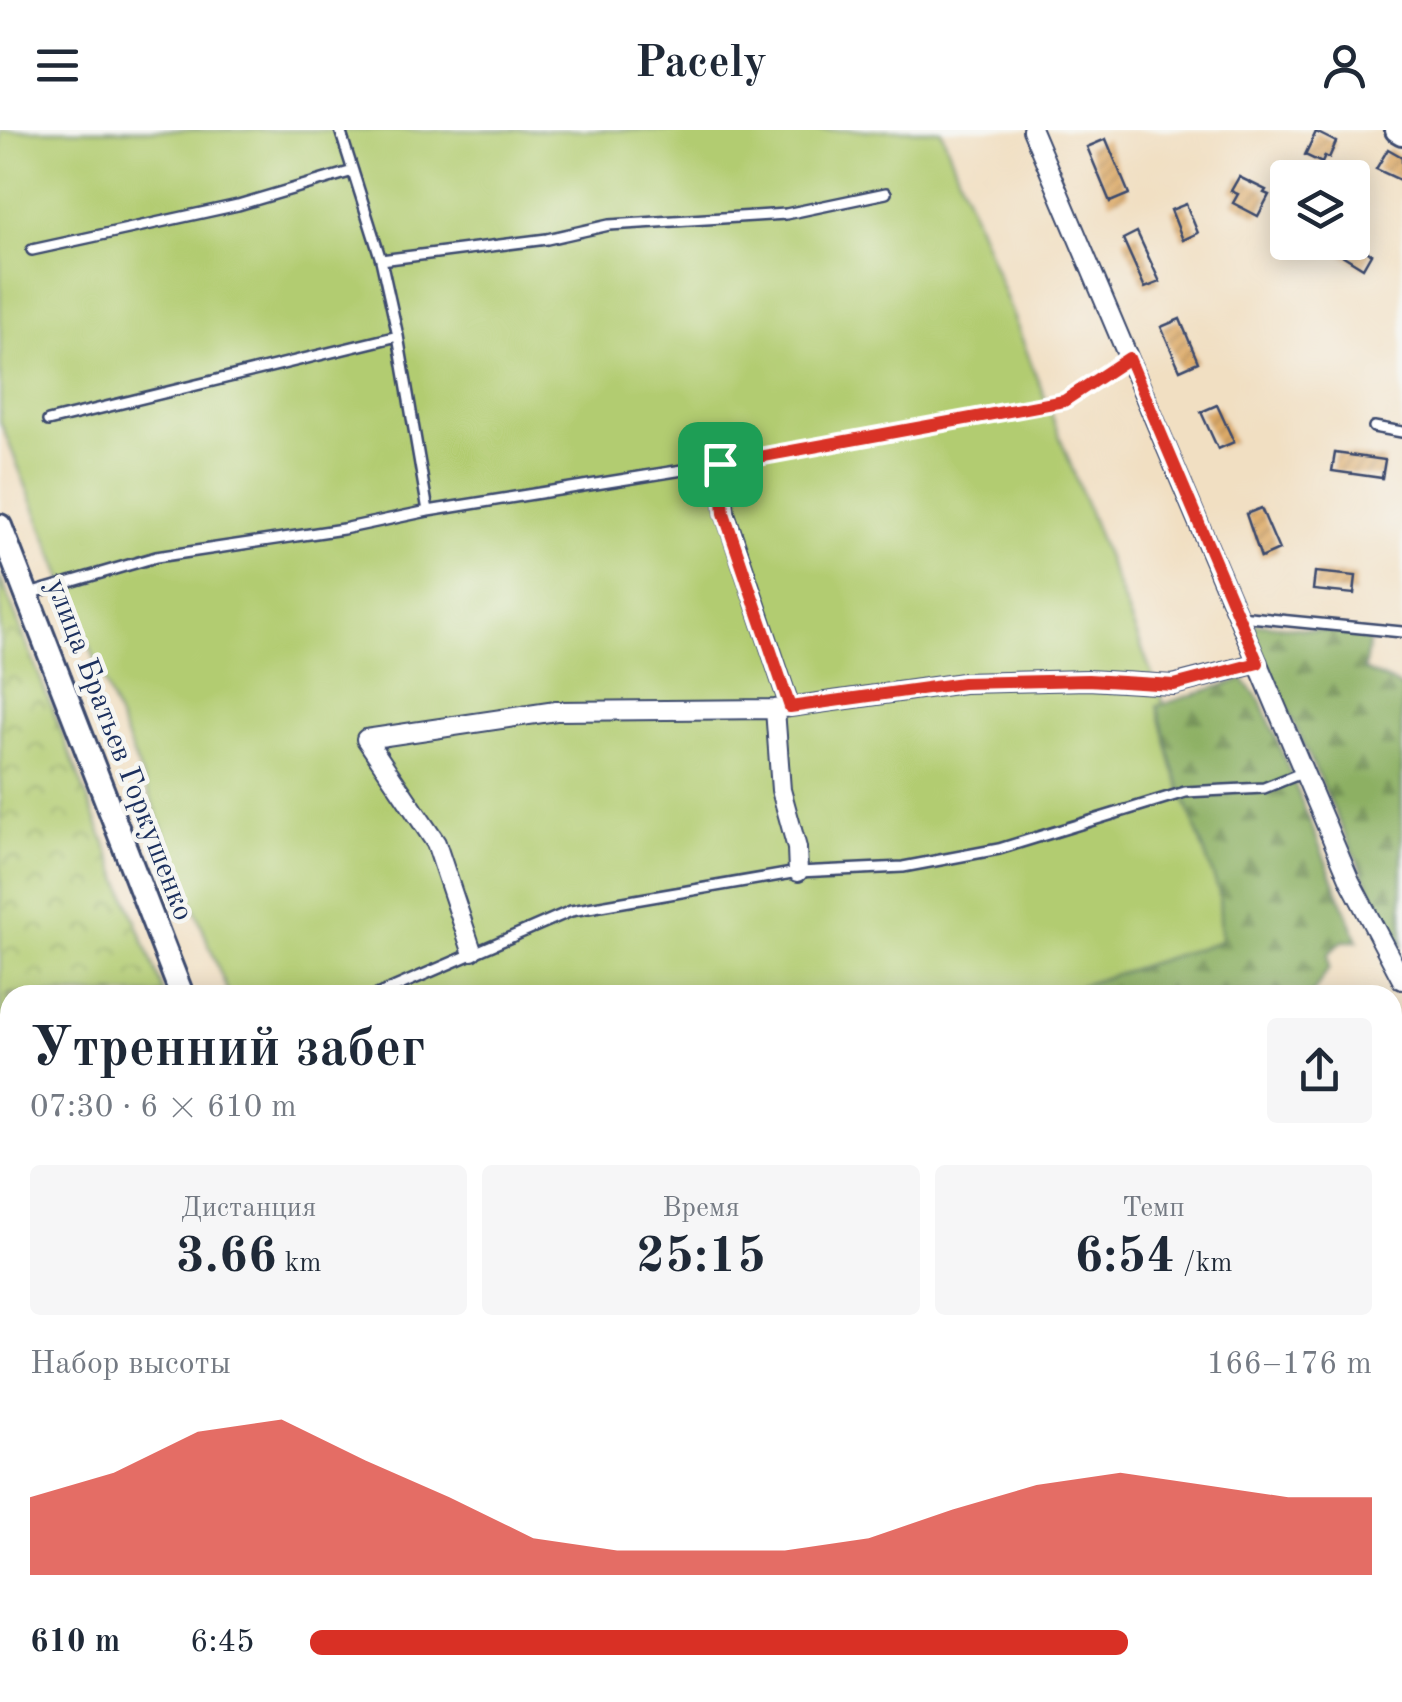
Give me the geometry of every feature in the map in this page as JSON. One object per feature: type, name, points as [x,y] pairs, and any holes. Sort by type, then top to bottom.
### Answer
[{"type":"street","points":[[1032,130],[1350,881],[1402,980]]},
{"type":"street","points":[[720,464],[724,513],[782,708],[781,790],[798,872]]},
{"type":"street","name":"улица Братьев Горкушенко","points":[[0,526],[178,985]]},
{"type":"street","points":[[472,952],[436,843],[366,739],[556,711],[782,708],[963,683],[1088,680],[1174,685],[1258,663]]},
{"type":"lane","points":[[340,130],[381,260],[428,511]]},
{"type":"lane","points":[[32,250],[238,206],[353,171]]},
{"type":"lane","points":[[381,260],[547,239],[609,225],[786,214],[886,193]]},
{"type":"lane","points":[[48,421],[398,336]]},
{"type":"lane","points":[[27,594],[156,557],[343,530],[428,511],[720,464],[1064,401],[1129,358]]},
{"type":"lane","points":[[1374,428],[1402,432]]},
{"type":"lane","points":[[1239,616],[1402,632]]},
{"type":"lane","points":[[399,985],[571,911],[798,872],[902,867],[999,849],[1186,792],[1264,788],[1304,772]]},
{"type":"green space","points":[[0,130],[941,130],[1256,943],[1090,985],[225,985],[0,421]]},
{"type":"green space","points":[[0,576],[161,985],[0,985]]},
{"type":"green space","points":[[1248,623],[1370,635],[1364,670],[1402,687],[1402,948],[1364,876]]},
{"type":"green space","points":[[1243,679],[1262,703],[1358,941],[1342,941],[1328,954],[1329,968],[1318,985],[1082,985],[1221,941],[1219,892],[1173,767],[1157,706]]},
{"type":"building","points":[[1316,132],[1336,142],[1329,158],[1316,160],[1305,155]]},
{"type":"building","points":[[1106,139],[1129,194],[1110,202],[1087,147]]},
{"type":"building","points":[[1388,149],[1402,157],[1402,181],[1376,169]]},
{"type":"building","points":[[1239,177],[1269,195],[1258,216],[1233,203],[1238,194],[1231,191]]},
{"type":"building","points":[[1186,204],[1198,233],[1183,240],[1171,210]]},
{"type":"building","points":[[1137,232],[1160,282],[1145,288],[1123,239]]},
{"type":"building","points":[[1350,260],[1368,260],[1363,268]]},
{"type":"building","points":[[1180,319],[1198,362],[1180,370],[1161,327]]},
{"type":"building","points":[[1217,405],[1234,442],[1218,449],[1201,412]]},
{"type":"building","points":[[1335,453],[1385,460],[1382,478],[1332,471]]},
{"type":"building","points":[[1261,508],[1279,550],[1261,558],[1246,514]]},
{"type":"building","points":[[1315,572],[1356,576],[1354,594],[1313,590]]},
{"type":"route","points":[[1129,358],[1258,663],[1174,685],[1088,680],[963,683],[790,707],[724,513],[720,464],[1064,401],[1129,358]]}]
